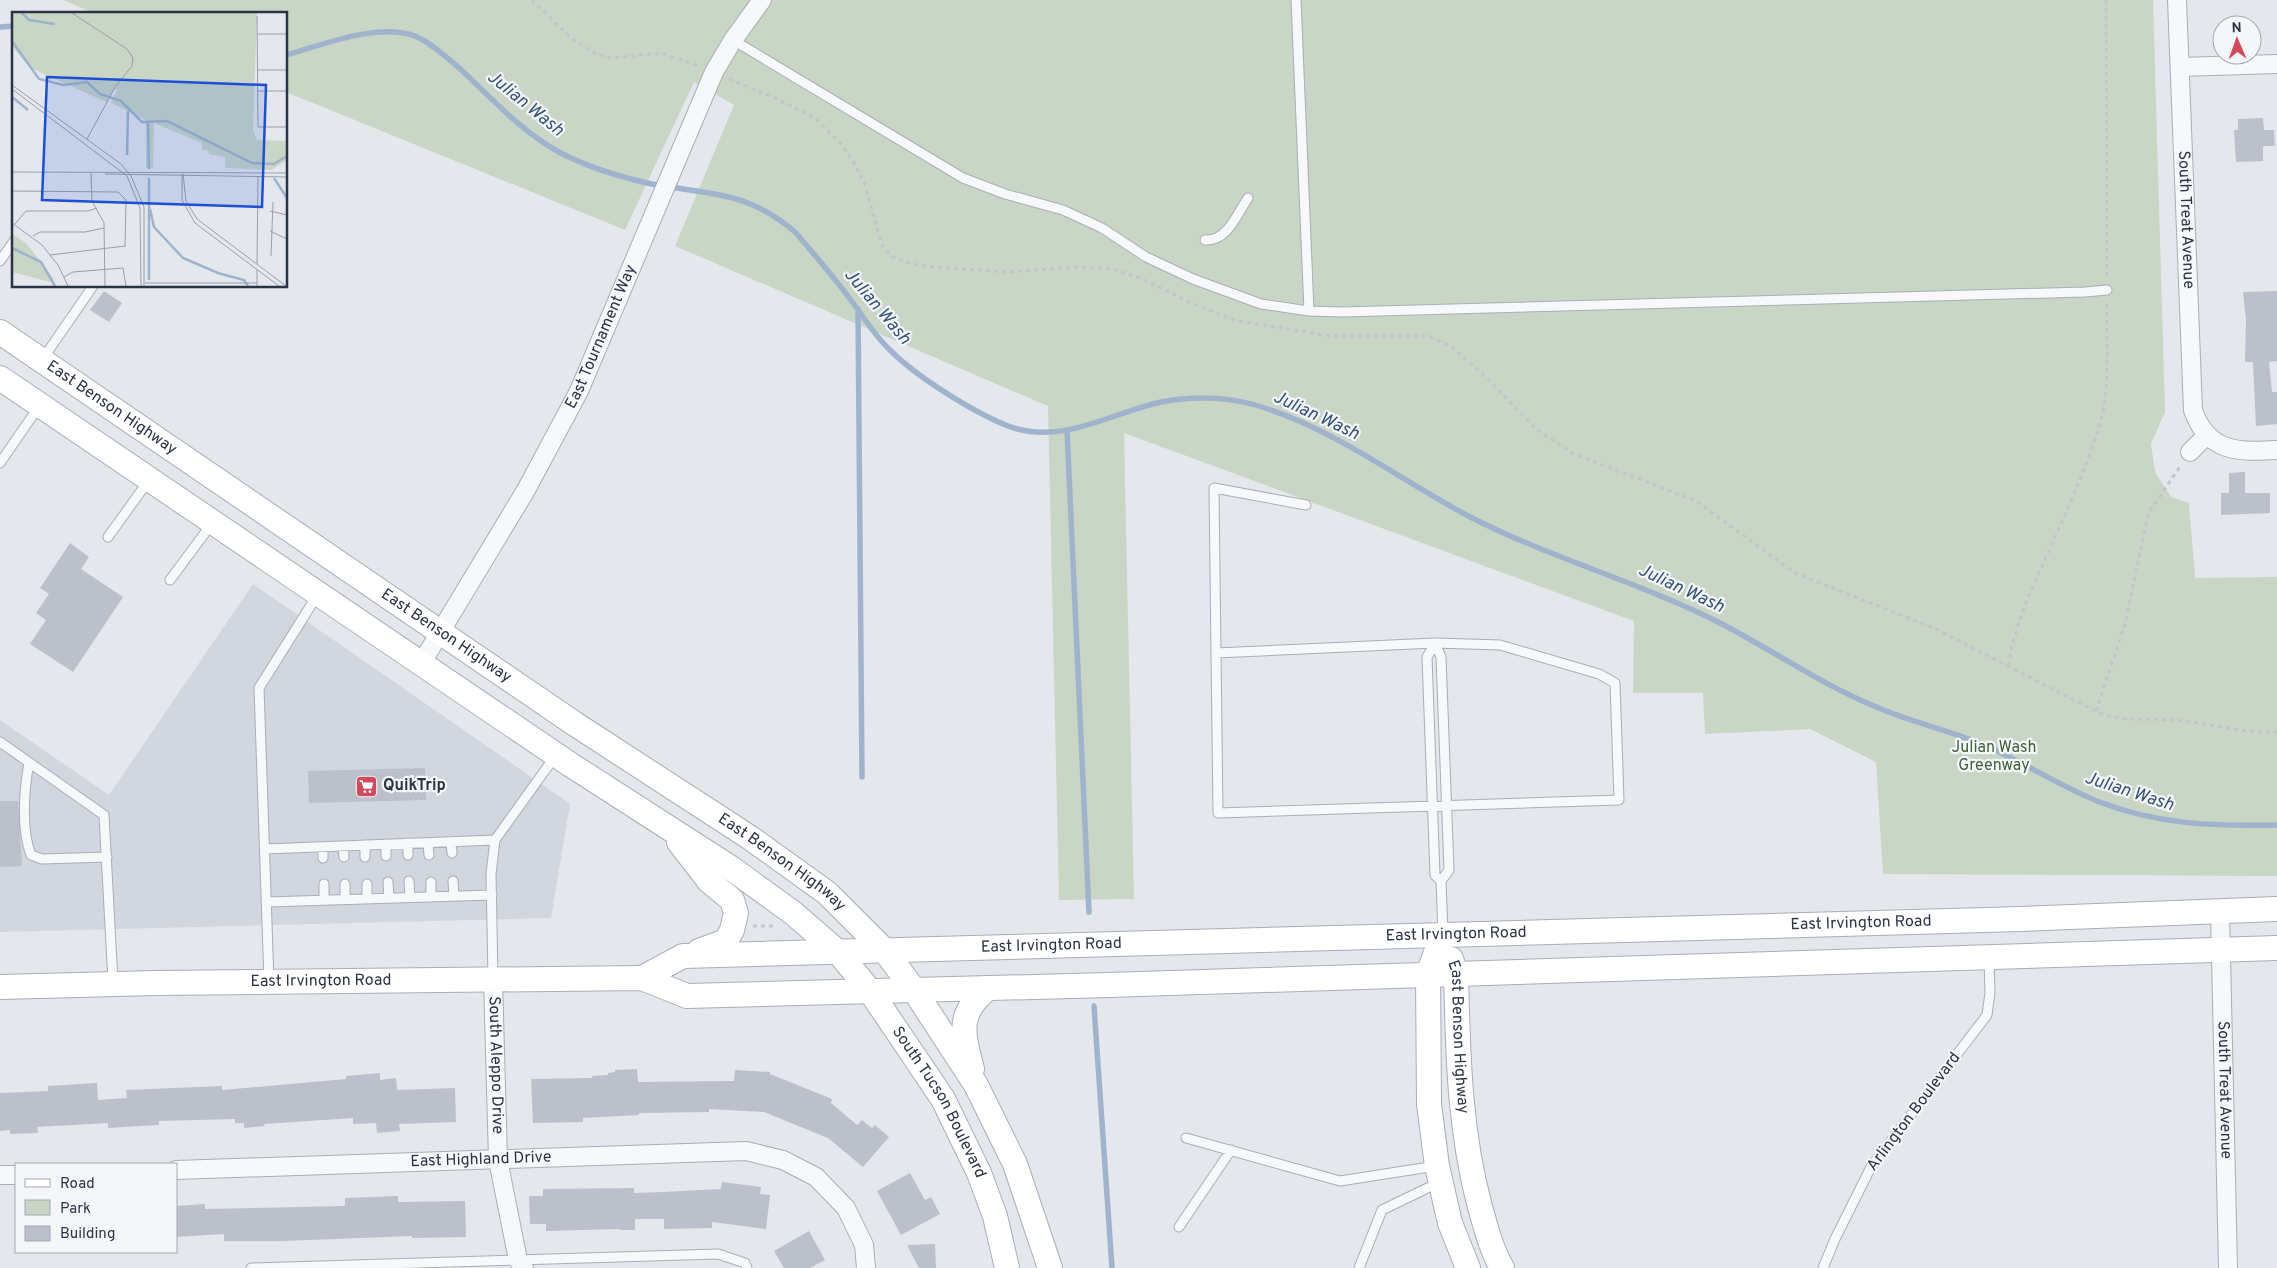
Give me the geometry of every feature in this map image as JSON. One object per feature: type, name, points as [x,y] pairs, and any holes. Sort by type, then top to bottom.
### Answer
[{"type":"main road","name":"East Benson Highway","points":[[0,332],[441,633],[798,871],[827,892],[885,951]]},
{"type":"main road","points":[[40,405],[51,367]]},
{"type":"main road","name":"East Benson Highway","points":[[0,378],[556,755],[731,868],[794,913],[838,952]]},
{"type":"main road","points":[[669,828],[709,881],[732,900],[736,913],[732,930],[726,940],[683,956]]},
{"type":"main road","name":"East Irvington Road","points":[[642,978],[683,956],[2022,919],[2277,909]]},
{"type":"main road","name":"East Benson Highway","points":[[1443,934],[1456,973],[1459,1069],[1466,1152],[1486,1230],[1502,1268]]},
{"type":"main road","name":"East Benson Highway","points":[[1443,934],[1428,974],[1429,1104],[1439,1174],[1450,1223],[1468,1268]]},
{"type":"main road","name":"East Irvington Road","points":[[0,987],[642,978],[687,996],[1108,985],[2277,948]]},
{"type":"main road","points":[[885,951],[914,990],[976,1085],[1015,1164],[1050,1268]]},
{"type":"main road","name":"South Tucson Boulevard","points":[[838,952],[870,991],[943,1099],[966,1144],[995,1216],[1007,1268]]},
{"type":"main road","points":[[976,1085],[964,1036],[965,1021],[974,1000],[988,988]]},
{"type":"street","name":"East Tournament Way","points":[[421,664],[526,490],[579,391],[714,72],[733,40],[762,0]]},
{"type":"street","name":"South Treat Avenue","points":[[2177,0],[2192,402],[2197,419],[2206,436]]},
{"type":"street","points":[[2180,67],[2277,64]]},
{"type":"street","points":[[2190,452],[2206,436],[2241,452],[2277,450]]},
{"type":"street","name":"South Treat Avenue","points":[[2220,911],[2228,1268]]},
{"type":"street","name":"South Aleppo Drive","points":[[493,979],[498,1160],[521,1264]]},
{"type":"street","name":"East Highland Drive","points":[[178,1170],[746,1151],[783,1160],[816,1177],[846,1208],[864,1245],[866,1268]]},
{"type":"street","points":[[0,1175],[15,1175]]},
{"type":"lane","points":[[1296,0],[1309,311]]},
{"type":"lane","points":[[733,40],[963,178],[1005,194],[1063,210],[1102,228],[1146,257],[1193,279],[1261,304],[1309,311],[2026,294],[2107,290]]},
{"type":"lane","points":[[1205,240],[1215,241],[1222,237],[1248,198]]},
{"type":"lane","points":[[0,261],[12,244]]},
{"type":"lane","points":[[51,367],[92,288]]},
{"type":"lane","points":[[0,463],[40,405]]},
{"type":"lane","points":[[108,537],[149,479]]},
{"type":"lane","points":[[1216,653],[1435,643],[1500,645],[1599,674],[1615,683],[1619,800],[1446,804],[1218,814],[1216,653],[1214,488],[1306,505]]},
{"type":"lane","points":[[170,580],[213,522]]},
{"type":"lane","points":[[269,982],[259,688],[318,594]]},
{"type":"lane","points":[[1435,643],[1441,657],[1449,870],[1441,882],[1443,934]]},
{"type":"lane","points":[[1435,643],[1427,657],[1434,875],[1441,882]]},
{"type":"lane","points":[[0,742],[104,815],[113,984]]},
{"type":"lane","points":[[493,979],[492,895],[495,840],[556,755]]},
{"type":"lane","points":[[29,763],[25,784],[26,844],[31,855],[42,859],[107,857]]},
{"type":"lane","points":[[265,849],[495,840]]},
{"type":"lane","points":[[451,842],[452,853]]},
{"type":"lane","points":[[408,843],[408,855]]},
{"type":"lane","points":[[428,843],[429,855]]},
{"type":"lane","points":[[386,844],[386,856]]},
{"type":"lane","points":[[365,845],[365,857]]},
{"type":"lane","points":[[343,846],[344,857]]},
{"type":"lane","points":[[323,847],[323,858]]},
{"type":"lane","points":[[409,881],[410,897]]},
{"type":"lane","points":[[453,881],[454,896]]},
{"type":"lane","points":[[388,882],[389,898]]},
{"type":"lane","points":[[430,882],[431,896]]},
{"type":"lane","points":[[324,884],[324,900]]},
{"type":"lane","points":[[345,884],[345,900]]},
{"type":"lane","points":[[367,884],[367,899]]},
{"type":"lane","points":[[267,902],[492,895]]},
{"type":"lane","name":"Arlington Boulevard","points":[[1823,1268],[1835,1238],[1871,1167],[1987,1015],[1990,993],[1989,956]]},
{"type":"lane","points":[[1186,1138],[1340,1181],[1439,1174]]},
{"type":"lane","points":[[1180,1227],[1230,1150]]},
{"type":"lane","points":[[1359,1268],[1382,1210],[1439,1174]]},
{"type":"lane","points":[[251,1268],[521,1264],[718,1254],[745,1263],[748,1268]]},
{"type":"path","points":[[532,0],[571,38],[596,54],[611,58],[662,53],[677,57],[777,99],[815,118],[842,145],[854,161],[865,185],[882,245],[893,257],[926,266],[1007,272],[1079,268],[1113,269],[1140,278],[1189,302],[1234,320],[1330,336],[1428,336],[1452,347],[1536,429],[1572,453],[1696,501],[1795,574],[1936,629],[2096,711],[2120,720],[2174,720],[2230,730],[2277,732]]},
{"type":"path","points":[[2009,666],[2011,646],[2031,592],[2075,494],[2099,427],[2105,402],[2107,290],[2106,0]]},
{"type":"path","points":[[2096,711],[2124,624],[2148,514],[2190,452]]},
{"type":"path","points":[[754,926],[775,926]]},
{"type":"shaded area","points":[[253,584],[570,804],[551,918],[0,932],[0,720],[109,795]]},
{"type":"green space","name":"Julian Wash Greenway","points":[[63,0],[2153,0],[2165,412],[2151,444],[2155,472],[2171,497],[2189,503],[2195,578],[2277,577],[2277,876],[1883,874],[1876,762],[1810,729],[1705,734],[1703,693],[1633,693],[1634,621],[1124,433],[1134,899],[1059,900],[1048,406],[675,246],[734,105],[694,82],[625,230],[288,93],[288,12],[91,12]]},
{"type":"building","points":[[2263,118],[2264,130],[2274,130],[2275,146],[2263,146],[2263,161],[2236,162],[2234,130],[2238,130],[2238,119]]},
{"type":"building","points":[[104,291],[122,303],[109,322],[90,310]]},
{"type":"building","points":[[2277,291],[2277,361],[2269,362],[2272,392],[2277,392],[2277,424],[2256,426],[2253,362],[2245,362],[2246,320],[2243,292]]},
{"type":"building","points":[[2245,472],[2245,493],[2270,493],[2270,513],[2221,515],[2221,493],[2229,493],[2229,473]]},
{"type":"building","points":[[70,543],[89,557],[81,569],[123,597],[73,672],[30,644],[46,620],[36,613],[49,594],[40,588]]},
{"type":"building","name":"QuikTrip","points":[[425,768],[426,800],[309,803],[308,771]]},
{"type":"building","points":[[0,801],[18,801],[22,866],[0,867]]},
{"type":"building","points":[[637,1069],[638,1082],[734,1081],[735,1070],[770,1072],[770,1074],[832,1099],[831,1103],[857,1125],[862,1120],[872,1128],[875,1125],[889,1137],[863,1167],[828,1138],[764,1112],[709,1109],[709,1112],[639,1113],[639,1115],[583,1118],[583,1122],[533,1123],[531,1079],[592,1078],[592,1076],[608,1075],[608,1073],[615,1072],[615,1070]]},
{"type":"building","points":[[380,1073],[380,1080],[396,1078],[397,1090],[455,1088],[456,1122],[399,1124],[400,1131],[377,1133],[376,1123],[353,1124],[353,1118],[264,1124],[265,1126],[244,1128],[244,1123],[235,1123],[235,1119],[159,1121],[159,1125],[108,1128],[108,1123],[37,1127],[38,1133],[10,1134],[10,1130],[0,1131],[0,1093],[48,1091],[48,1086],[97,1083],[98,1100],[127,1098],[126,1090],[222,1086],[222,1090],[346,1079],[346,1076]]},
{"type":"building","points":[[910,1173],[925,1200],[931,1197],[940,1214],[901,1235],[877,1191]]},
{"type":"building","points":[[722,1182],[761,1187],[760,1194],[770,1195],[766,1229],[712,1222],[712,1228],[664,1229],[664,1219],[635,1219],[635,1230],[546,1231],[546,1224],[530,1224],[529,1196],[543,1196],[543,1189],[634,1188],[634,1193],[663,1192],[721,1189]]},
{"type":"building","points":[[398,1196],[398,1202],[465,1201],[466,1237],[412,1238],[412,1236],[283,1241],[224,1241],[224,1234],[178,1237],[178,1206],[205,1204],[205,1209],[345,1206],[345,1198]]},
{"type":"building","points":[[809,1231],[825,1260],[810,1268],[784,1268],[774,1251]]},
{"type":"building","points":[[935,1244],[936,1268],[919,1268],[907,1245]]},
{"type":"waterway","name":"Julian Wash","points":[[0,27],[12,26]]},
{"type":"waterway","name":"Julian Wash","points":[[288,54],[350,36],[368,33],[400,32],[415,36],[448,58],[518,124],[559,152],[592,167],[628,178],[652,184],[727,196],[760,208],[795,232],[839,285],[879,339],[900,359],[945,392],[978,412],[1008,426],[1027,431],[1047,432],[1066,430],[1085,426],[1161,402],[1188,398],[1215,398],[1242,402],[1268,409],[1295,419],[1348,445],[1474,519],[1690,609],[1739,633],[1854,697],[1888,712],[1984,745],[2097,801],[2142,815],[2186,822],[2230,825],[2277,825]]},
{"type":"waterway","points":[[858,309],[862,777]]},
{"type":"waterway","points":[[1067,430],[1089,912]]},
{"type":"waterway","points":[[1094,1006],[1112,1268]]},
{"type":"place","name":"QuikTrip","points":[[367,786]]}]
